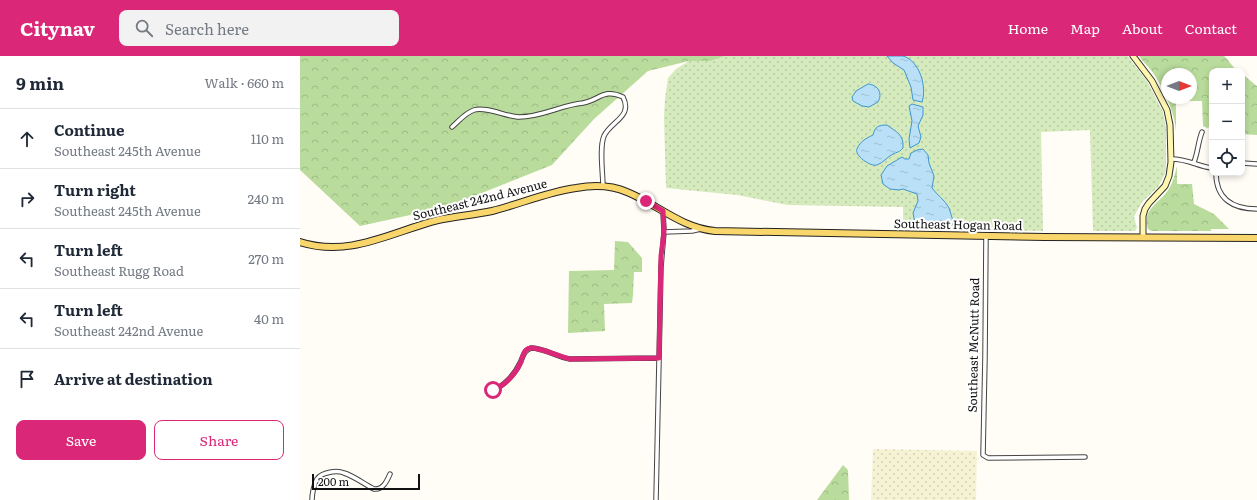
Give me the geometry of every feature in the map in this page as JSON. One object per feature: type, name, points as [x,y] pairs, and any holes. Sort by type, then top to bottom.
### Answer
[{"type":"main road","points":[[1133,56],[1149,76],[1167,110],[1170,125],[1170,172],[1166,183],[1145,209],[1143,216],[1143,237]]},
{"type":"main road","name":"Southeast 242nd Avenue","points":[[300,242],[328,248],[354,246],[437,220],[492,211],[552,192],[578,188],[603,187],[626,191],[663,211]]},
{"type":"main road","name":"Southeast Hogan Road","points":[[663,211],[686,224],[702,229],[728,232],[1257,238]]},
{"type":"street","points":[[452,127],[466,114],[475,109],[488,110],[519,117],[548,113],[569,105],[588,102],[603,94],[618,95],[623,97],[626,102],[626,108],[625,112],[609,129],[604,138],[602,149],[603,187]]},
{"type":"street","points":[[1194,162],[1202,132]]},
{"type":"street","points":[[1171,159],[1182,159],[1209,167]]},
{"type":"street","points":[[1245,163],[1257,164]]},
{"type":"street","points":[[1216,176],[1217,184],[1226,200],[1231,204],[1242,208],[1257,209]]},
{"type":"street","points":[[656,500],[661,262],[664,232],[663,211]]},
{"type":"street","points":[[664,232],[692,231],[702,229]]},
{"type":"street","name":"Southeast McNutt Road","points":[[986,236],[983,455],[988,458],[1085,457]]},
{"type":"street","points":[[493,390],[497,389],[513,374],[525,351],[531,348],[539,349],[561,358],[570,359],[659,358]]},
{"type":"street","points":[[312,500],[317,480],[319,477],[327,474],[335,472],[345,473],[374,490],[377,490],[381,489],[390,474]]},
{"type":"shaded area","points":[[873,449],[977,451],[976,500],[871,500]]},
{"type":"green space","points":[[300,56],[725,56],[711,61],[689,61],[648,71],[594,119],[552,165],[447,207],[360,226],[300,170]]},
{"type":"green space","points":[[725,56],[1128,56],[1147,81],[1163,112],[1166,127],[1165,174],[1158,187],[1142,202],[1134,217],[1137,228],[1135,231],[1093,231],[1090,130],[1041,132],[1043,231],[903,228],[903,207],[788,205],[737,195],[666,188],[664,117],[668,78],[676,69],[689,61],[711,61]]},
{"type":"green space","points":[[1139,56],[1224,56],[1234,68],[1209,68],[1209,127],[1207,128],[1203,126],[1202,101],[1197,101],[1197,68],[1161,68],[1161,87],[1151,70]]},
{"type":"green space","points":[[1245,76],[1257,86],[1257,135],[1245,134]]},
{"type":"green space","points":[[1170,104],[1176,104],[1176,131],[1175,124]]},
{"type":"green space","points":[[1177,166],[1177,184],[1192,184],[1194,204],[1214,214],[1229,229],[1210,229],[1212,231],[1151,231],[1148,229],[1147,216],[1149,211],[1169,189]]},
{"type":"green space","points":[[615,241],[628,242],[642,258],[642,272],[634,272],[632,303],[604,304],[605,331],[568,333],[569,271],[614,270]]},
{"type":"green space","points":[[843,465],[848,470],[849,500],[817,500]]},
{"type":"water","points":[[887,56],[903,56],[914,63],[923,82],[924,89],[922,102],[913,100],[911,87],[904,70],[893,63]]},
{"type":"water","points":[[868,84],[877,88],[880,93],[878,102],[869,107],[862,106],[853,101],[852,97],[856,91]]},
{"type":"water","points":[[912,104],[923,107],[923,115],[918,126],[921,137],[919,143],[910,148],[909,139],[912,121],[909,106]]},
{"type":"water","points":[[887,125],[901,136],[903,148],[877,165],[870,164],[858,154],[858,146],[873,135],[877,127]]},
{"type":"water","points":[[923,149],[928,155],[929,163],[934,176],[932,188],[947,205],[954,224],[915,223],[913,213],[918,201],[917,194],[903,189],[890,189],[883,184],[881,175],[887,166],[902,157],[909,159],[911,153]]},
{"type":"route","points":[[493,390],[497,389],[513,374],[517,369],[525,351],[531,348],[539,349],[561,358],[570,359],[659,358],[661,256],[664,232],[663,211],[646,201]]}]
